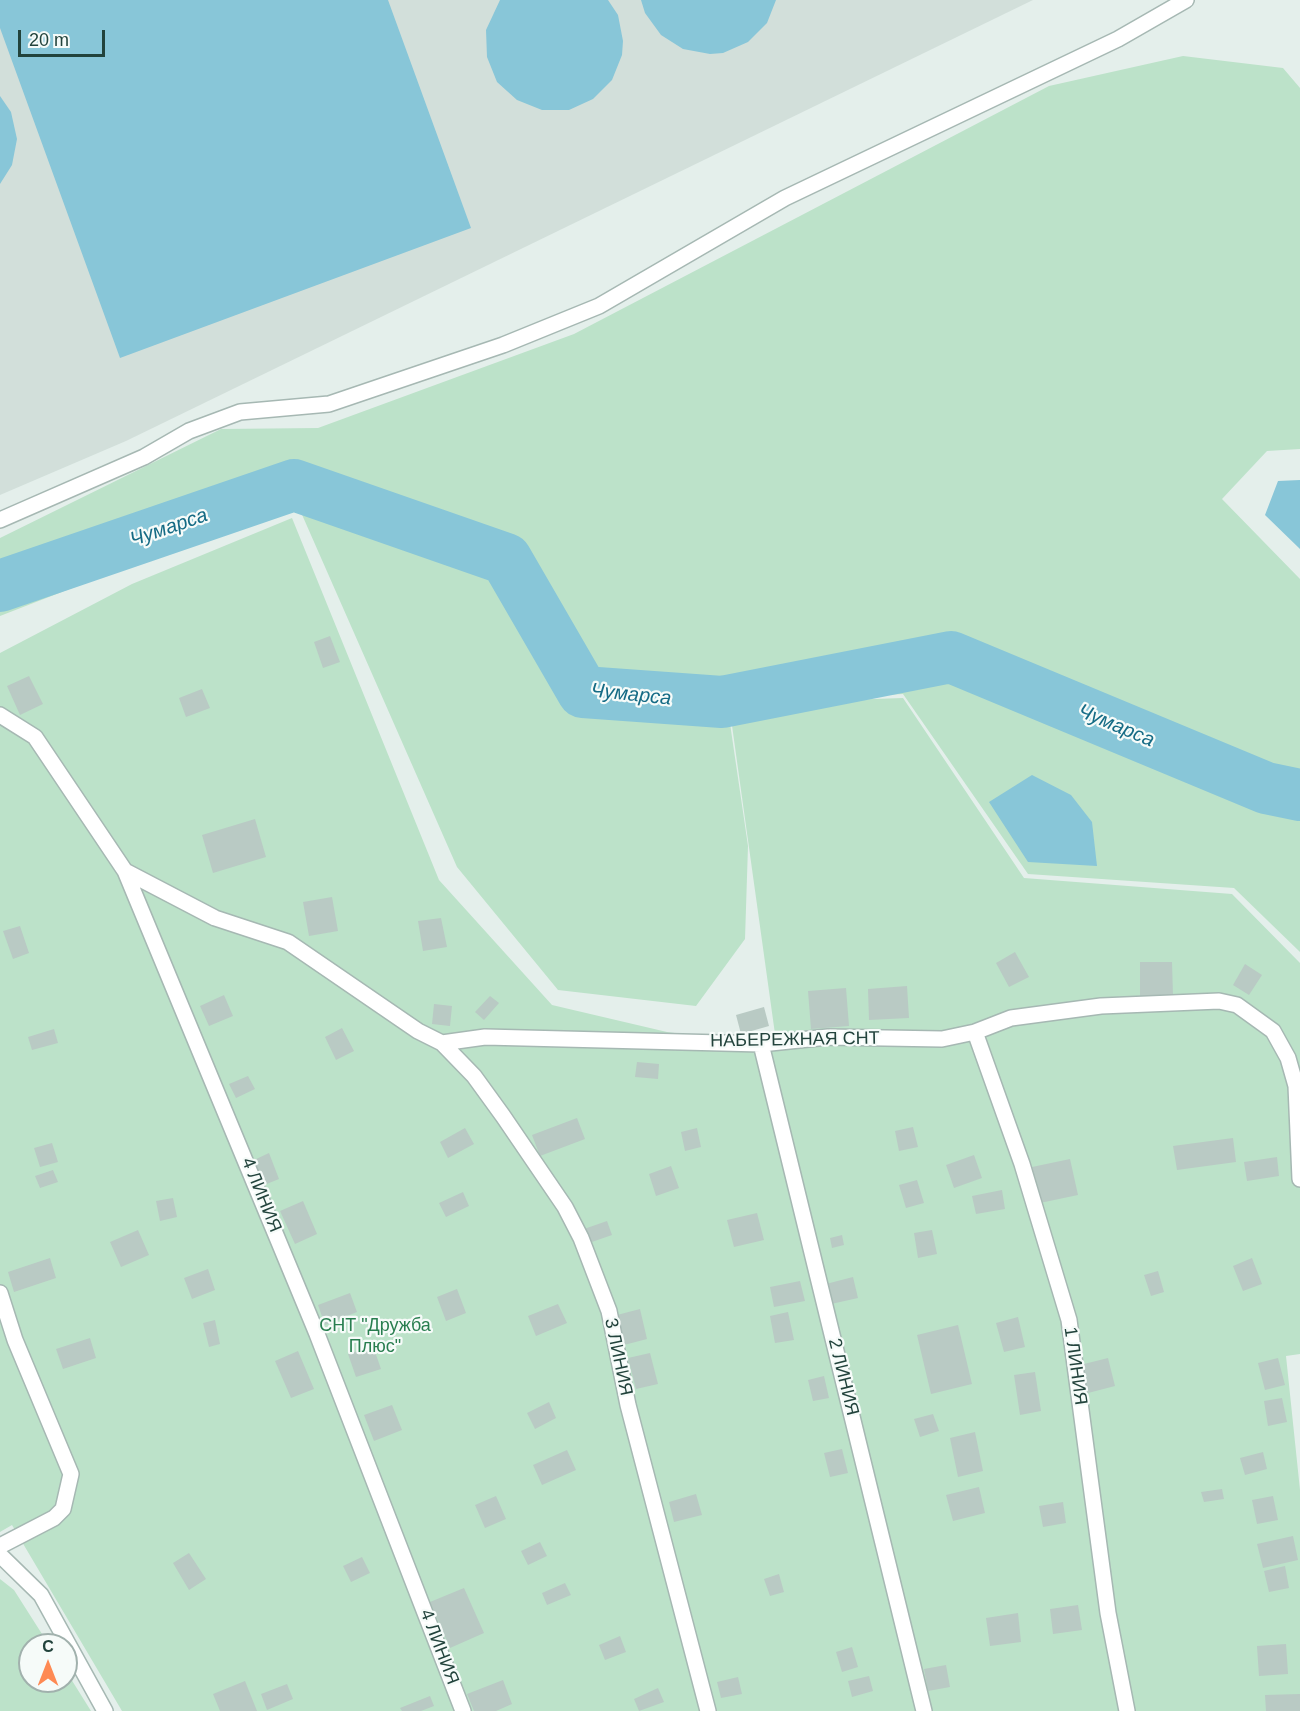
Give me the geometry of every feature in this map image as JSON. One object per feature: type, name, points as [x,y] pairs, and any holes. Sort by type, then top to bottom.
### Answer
[{"type":"lane","points":[[0,520],[144,457],[189,430],[240,412],[329,404],[503,345],[599,306],[785,198],[1118,39],[1186,0]]},
{"type":"lane","name":"4 ЛИНИЯ","points":[[0,715],[35,737],[125,871],[317,1334],[463,1711]]},
{"type":"lane","points":[[125,871],[215,918],[288,942],[418,1031],[442,1042]]},
{"type":"lane","name":"НАБЕРЕЖНАЯ СНТ","points":[[442,1042],[485,1037],[761,1044],[828,1037],[942,1039],[975,1032],[1011,1018],[1101,1006],[1219,1001],[1237,1005],[1273,1031],[1288,1058],[1296,1086],[1300,1179]]},
{"type":"lane","name":"1 ЛИНИЯ","points":[[975,1032],[1022,1164],[1069,1320],[1108,1612],[1127,1711]]},
{"type":"lane","name":"3 ЛИНИЯ","points":[[442,1042],[474,1076],[503,1116],[565,1207],[581,1238],[609,1311],[628,1405],[708,1711]]},
{"type":"lane","name":"2 ЛИНИЯ","points":[[761,1044],[924,1711]]},
{"type":"lane","points":[[0,1293],[15,1340],[71,1474],[63,1509],[54,1518],[0,1546]]},
{"type":"lane","points":[[0,1555],[41,1595],[105,1711]]},
{"type":"shaded area","points":[[0,0],[1033,0],[126,441],[0,495]]},
{"type":"green space","points":[[1183,56],[1283,68],[1300,88],[1300,449],[1267,451],[1222,499],[1300,579],[1300,952],[1234,888],[1028,874],[903,694],[727,703],[748,846],[745,939],[696,1006],[558,990],[457,867],[296,501],[0,616],[0,538],[221,429],[318,428],[574,334],[1049,86]]},
{"type":"green space","name":"СНТ \"Дружба Плюс\"","points":[[292,518],[439,880],[552,1005],[667,1032],[721,1039],[775,1034],[729,704],[903,698],[1024,878],[1232,894],[1300,963],[1300,1354],[1286,1356],[1300,1490],[1300,1711],[122,1711],[78,1633],[76,1633],[12,1525],[0,1532],[0,653],[132,584]]},
{"type":"green space","points":[[0,1579],[14,1590],[41,1633],[18,1633],[18,1693],[78,1693],[78,1690],[91,1711],[0,1711]]},
{"type":"water","points":[[0,0],[388,0],[471,228],[120,358],[0,28]]},
{"type":"water","points":[[500,0],[608,0],[618,15],[623,41],[622,55],[612,80],[593,99],[569,110],[542,110],[517,100],[497,82],[487,57],[486,30]]},
{"type":"water","points":[[641,0],[776,0],[767,23],[748,42],[723,53],[710,54],[683,49],[661,35],[645,13]]},
{"type":"water","points":[[0,96],[11,112],[17,139],[12,165],[0,184]]},
{"type":"water","points":[[1300,480],[1300,549],[1265,515],[1278,481]]},
{"type":"water","points":[[1032,775],[1071,795],[1092,822],[1097,866],[1028,862],[989,802]]},
{"type":"building","points":[[330,636],[340,662],[323,668],[314,642]]},
{"type":"building","points":[[29,676],[43,704],[20,715],[7,686]]},
{"type":"building","points":[[202,689],[210,708],[186,717],[179,698]]},
{"type":"building","points":[[255,819],[266,857],[213,873],[202,835]]},
{"type":"building","points":[[332,897],[338,931],[309,936],[303,902]]},
{"type":"building","points":[[441,918],[447,947],[423,951],[418,921]]},
{"type":"building","points":[[20,926],[29,953],[13,959],[3,931]]},
{"type":"building","points":[[1015,952],[1029,977],[1009,987],[996,963]]},
{"type":"building","points":[[1140,962],[1172,962],[1173,996],[1140,996]]},
{"type":"building","points":[[1245,964],[1262,975],[1249,995],[1233,985]]},
{"type":"building","points":[[907,986],[909,1018],[869,1020],[868,989]]},
{"type":"building","points":[[846,988],[849,1026],[811,1029],[808,991]]},
{"type":"building","points":[[224,995],[233,1016],[209,1026],[200,1006]]},
{"type":"building","points":[[490,996],[499,1003],[484,1020],[475,1012]]},
{"type":"building","points":[[434,1004],[452,1006],[450,1026],[432,1024]]},
{"type":"building","points":[[764,1007],[769,1026],[741,1034],[736,1015]]},
{"type":"building","points":[[342,1028],[354,1051],[336,1060],[325,1037]]},
{"type":"building","points":[[54,1029],[58,1043],[32,1050],[28,1037]]},
{"type":"building","points":[[637,1062],[659,1064],[658,1079],[635,1077]]},
{"type":"building","points":[[248,1076],[255,1089],[236,1098],[229,1084]]},
{"type":"building","points":[[577,1118],[585,1139],[540,1156],[532,1135]]},
{"type":"building","points":[[913,1127],[918,1147],[899,1151],[895,1131]]},
{"type":"building","points":[[465,1128],[474,1144],[448,1158],[440,1142]]},
{"type":"building","points":[[697,1128],[701,1147],[685,1151],[681,1132]]},
{"type":"building","points":[[1233,1138],[1236,1162],[1177,1170],[1173,1146]]},
{"type":"building","points":[[52,1143],[58,1162],[40,1167],[34,1148]]},
{"type":"building","points":[[269,1153],[279,1179],[264,1185],[254,1160]]},
{"type":"building","points":[[974,1155],[982,1178],[954,1188],[946,1165]]},
{"type":"building","points":[[1277,1157],[1279,1176],[1247,1181],[1244,1162]]},
{"type":"building","points":[[1070,1159],[1078,1195],[1040,1203],[1032,1167]]},
{"type":"building","points":[[671,1166],[679,1188],[656,1196],[649,1174]]},
{"type":"building","points":[[53,1170],[58,1182],[40,1188],[35,1176]]},
{"type":"building","points":[[917,1180],[924,1203],[906,1208],[899,1185]]},
{"type":"building","points":[[1002,1190],[1005,1209],[976,1214],[972,1196]]},
{"type":"building","points":[[463,1192],[469,1206],[446,1217],[439,1203]]},
{"type":"building","points":[[173,1198],[177,1217],[160,1221],[156,1201]]},
{"type":"building","points":[[303,1201],[317,1234],[295,1244],[280,1211]]},
{"type":"building","points":[[757,1213],[764,1240],[734,1247],[727,1220]]},
{"type":"building","points":[[607,1221],[612,1235],[589,1243],[584,1229]]},
{"type":"building","points":[[138,1230],[149,1255],[121,1267],[110,1242]]},
{"type":"building","points":[[932,1230],[937,1254],[918,1258],[914,1233]]},
{"type":"building","points":[[842,1235],[844,1245],[832,1248],[830,1238]]},
{"type":"building","points":[[50,1258],[56,1278],[14,1292],[8,1272]]},
{"type":"building","points":[[1252,1258],[1262,1284],[1243,1291],[1233,1266]]},
{"type":"building","points":[[208,1269],[215,1290],[192,1299],[184,1278]]},
{"type":"building","points":[[1158,1271],[1164,1292],[1151,1296],[1144,1275]]},
{"type":"building","points":[[853,1277],[858,1298],[831,1304],[826,1284]]},
{"type":"building","points":[[800,1281],[805,1301],[774,1307],[770,1287]]},
{"type":"building","points":[[457,1289],[466,1313],[446,1321],[437,1297]]},
{"type":"building","points":[[350,1293],[357,1312],[325,1325],[318,1305]]},
{"type":"building","points":[[558,1304],[567,1323],[536,1336],[528,1316]]},
{"type":"building","points":[[640,1309],[647,1339],[624,1345],[617,1315]]},
{"type":"building","points":[[788,1312],[794,1340],[775,1343],[770,1316]]},
{"type":"building","points":[[1018,1317],[1025,1347],[1004,1352],[996,1323]]},
{"type":"building","points":[[215,1320],[220,1344],[209,1347],[203,1323]]},
{"type":"building","points":[[958,1325],[972,1384],[931,1394],[917,1335]]},
{"type":"building","points":[[90,1338],[96,1358],[63,1369],[56,1349]]},
{"type":"building","points":[[373,1346],[381,1369],[356,1377],[348,1354]]},
{"type":"building","points":[[298,1351],[314,1389],[291,1398],[275,1361]]},
{"type":"building","points":[[650,1353],[658,1384],[636,1389],[628,1358]]},
{"type":"building","points":[[1108,1358],[1115,1386],[1088,1393],[1080,1365]]},
{"type":"building","points":[[1278,1358],[1285,1385],[1265,1390],[1258,1363]]},
{"type":"building","points":[[1035,1372],[1041,1411],[1020,1415],[1014,1375]]},
{"type":"building","points":[[824,1376],[829,1398],[813,1401],[808,1380]]},
{"type":"building","points":[[1282,1398],[1287,1422],[1268,1426],[1264,1401]]},
{"type":"building","points":[[549,1402],[556,1418],[535,1429],[527,1413]]},
{"type":"building","points":[[392,1405],[402,1430],[374,1441],[364,1415]]},
{"type":"building","points":[[933,1414],[939,1431],[920,1437],[914,1419]]},
{"type":"building","points":[[975,1432],[983,1471],[958,1477],[950,1438]]},
{"type":"building","points":[[842,1449],[848,1473],[830,1477],[824,1453]]},
{"type":"building","points":[[567,1450],[576,1470],[542,1485],[533,1465]]},
{"type":"building","points":[[1263,1452],[1267,1469],[1245,1475],[1240,1458]]},
{"type":"building","points":[[979,1487],[985,1513],[953,1521],[946,1495]]},
{"type":"building","points":[[1222,1489],[1224,1499],[1204,1502],[1201,1492]]},
{"type":"building","points":[[696,1494],[702,1515],[674,1522],[669,1502]]},
{"type":"building","points":[[496,1496],[506,1519],[485,1528],[475,1505]]},
{"type":"building","points":[[1273,1496],[1278,1520],[1257,1524],[1252,1500]]},
{"type":"building","points":[[1063,1502],[1066,1523],[1043,1527],[1039,1506]]},
{"type":"building","points":[[1293,1536],[1298,1560],[1263,1568],[1257,1544]]},
{"type":"building","points":[[540,1542],[547,1556],[528,1565],[521,1551]]},
{"type":"building","points":[[189,1553],[206,1579],[189,1590],[173,1563]]},
{"type":"building","points":[[362,1557],[370,1573],[351,1582],[343,1566]]},
{"type":"building","points":[[1285,1566],[1289,1588],[1269,1592],[1264,1571]]},
{"type":"building","points":[[779,1574],[784,1592],[770,1596],[764,1579]]},
{"type":"building","points":[[565,1583],[571,1595],[547,1605],[542,1593]]},
{"type":"building","points":[[464,1588],[484,1633],[450,1648],[430,1602]]},
{"type":"building","points":[[1078,1605],[1082,1630],[1053,1634],[1050,1609]]},
{"type":"building","points":[[1018,1613],[1021,1642],[990,1646],[986,1618]]},
{"type":"building","points":[[620,1636],[626,1652],[605,1660],[599,1645]]},
{"type":"building","points":[[1286,1644],[1288,1674],[1259,1676],[1257,1646]]},
{"type":"building","points":[[852,1647],[858,1667],[842,1672],[836,1652]]},
{"type":"building","points":[[946,1665],[950,1687],[928,1691],[924,1669]]},
{"type":"building","points":[[869,1676],[873,1691],[852,1697],[848,1681]]},
{"type":"building","points":[[738,1677],[742,1694],[721,1698],[717,1682]]},
{"type":"building","points":[[503,1680],[512,1704],[496,1711],[474,1711],[467,1694]]},
{"type":"building","points":[[245,1681],[257,1711],[220,1711],[213,1694]]},
{"type":"building","points":[[287,1684],[293,1699],[267,1710],[261,1694]]},
{"type":"building","points":[[658,1688],[664,1702],[639,1711],[634,1699]]},
{"type":"building","points":[[1300,1694],[1300,1711],[1266,1711],[1265,1695]]},
{"type":"building","points":[[430,1696],[434,1706],[421,1711],[402,1711],[400,1708]]},
{"type":"waterway","name":"Чумарса","points":[[0,586],[294,485],[506,559],[583,692],[722,702],[951,657],[1266,788],[1300,795]]}]
